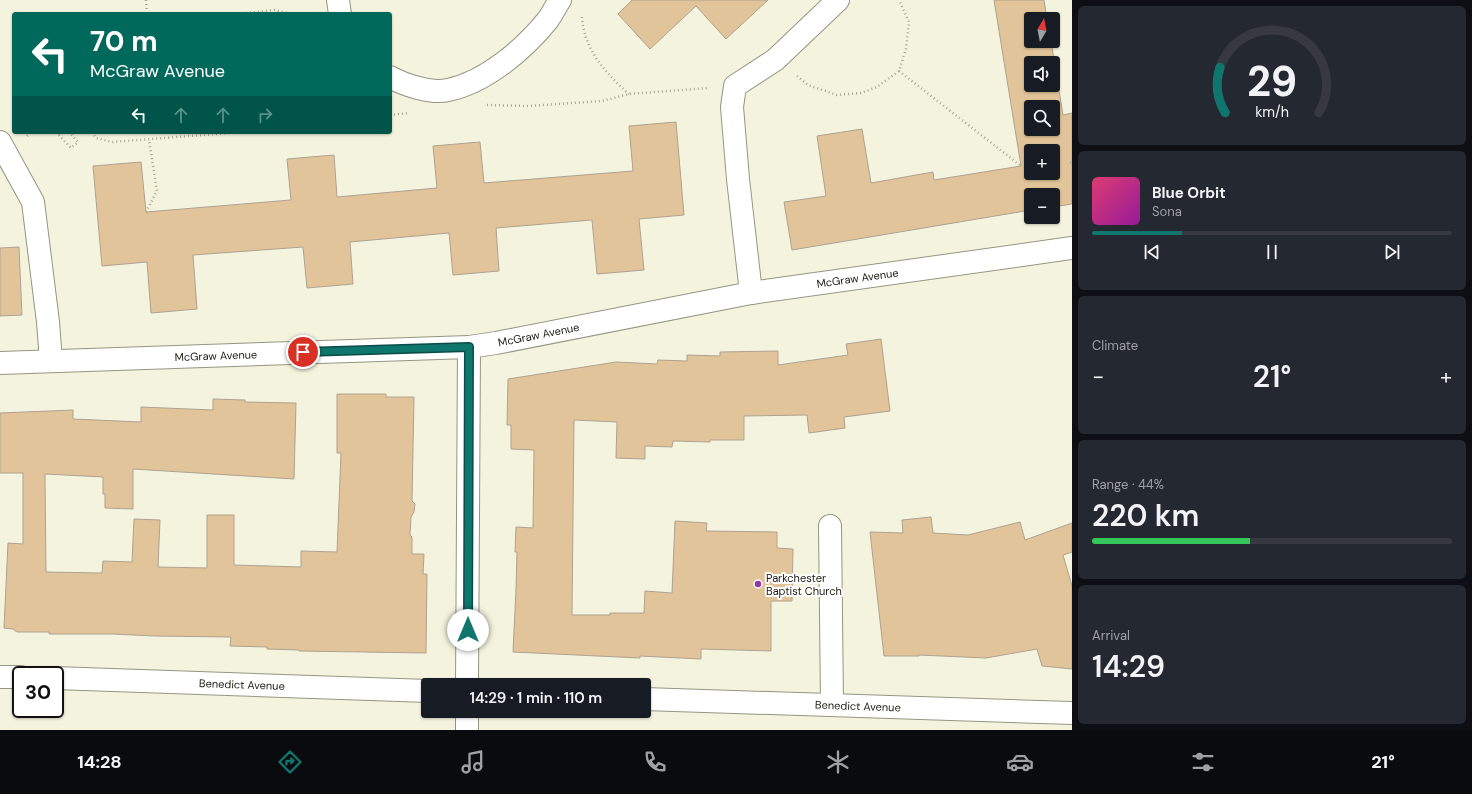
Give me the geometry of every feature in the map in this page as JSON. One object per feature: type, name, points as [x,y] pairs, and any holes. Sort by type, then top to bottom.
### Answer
[{"type":"street","points":[[338,0],[340,12]]},
{"type":"street","points":[[392,78],[420,89],[447,90],[472,83],[512,56],[547,20],[560,0]]},
{"type":"street","points":[[751,293],[738,179],[732,107],[735,86],[775,60],[838,0]]},
{"type":"street","points":[[0,142],[33,202],[48,322],[51,361]]},
{"type":"street","name":"McGraw Avenue","points":[[0,364],[469,347],[751,293],[1072,248]]},
{"type":"street","points":[[467,678],[469,347]]},
{"type":"street","points":[[830,526],[832,705]]},
{"type":"street","points":[[0,677],[12,677]]},
{"type":"street","name":"Benedict Avenue","points":[[64,678],[421,691]]},
{"type":"street","name":"Benedict Avenue","points":[[651,699],[1072,713]]},
{"type":"street","points":[[467,718],[467,730]]},
{"type":"path","points":[[146,0],[147,12]]},
{"type":"path","points":[[775,60],[808,85],[837,95],[861,93],[877,87],[899,71],[906,49],[908,22],[899,0]]},
{"type":"path","points":[[256,12],[274,10],[283,12]]},
{"type":"path","points":[[581,15],[582,30],[596,59],[613,80],[629,94]]},
{"type":"path","points":[[899,71],[1021,166]]},
{"type":"path","points":[[447,90],[482,105],[528,106],[602,101],[629,94],[691,89]]},
{"type":"path","points":[[58,134],[71,148],[78,142],[72,134]]},
{"type":"path","points":[[93,134],[96,138],[112,142],[219,134]]},
{"type":"path","points":[[146,212],[157,190],[150,140]]},
{"type":"building","points":[[632,0],[768,0],[726,39],[696,6],[650,49],[618,14]]},
{"type":"building","points":[[994,0],[1044,0],[1046,12],[1024,12],[1024,48],[1052,48],[1053,56],[1024,56],[1024,92],[1059,92],[1063,115],[1072,113],[1072,204],[1060,206],[1060,188],[1024,188],[1024,211],[792,250],[784,202],[826,196],[817,136],[862,129],[871,183],[933,172],[934,180],[1021,166]]},
{"type":"building","points":[[676,122],[684,215],[639,219],[644,270],[597,274],[592,220],[496,228],[499,271],[453,275],[449,233],[350,242],[353,284],[307,288],[303,247],[193,255],[197,309],[151,313],[147,262],[102,266],[93,166],[141,162],[146,212],[291,200],[287,159],[334,155],[337,197],[437,188],[433,146],[480,142],[484,183],[633,171],[629,126]]},
{"type":"building","points":[[19,247],[22,315],[0,316],[0,248]]},
{"type":"building","points":[[881,339],[890,411],[844,417],[845,428],[809,433],[807,415],[744,416],[744,440],[710,440],[710,442],[673,441],[672,447],[645,446],[645,459],[616,458],[617,422],[574,420],[572,615],[644,613],[645,591],[672,593],[675,521],[707,523],[706,531],[777,532],[777,548],[793,549],[792,601],[771,601],[771,651],[701,649],[701,659],[640,656],[640,658],[513,652],[517,552],[515,552],[516,527],[533,528],[534,450],[511,449],[511,425],[507,425],[508,379],[616,362],[657,364],[658,360],[687,361],[687,355],[720,356],[720,352],[778,351],[778,365],[848,355],[846,344]]},
{"type":"building","points":[[337,394],[386,394],[386,397],[414,397],[412,501],[415,504],[414,512],[411,517],[410,535],[412,537],[412,554],[424,554],[423,574],[427,574],[426,653],[299,651],[267,649],[267,647],[230,646],[231,637],[49,634],[49,632],[17,632],[13,629],[4,628],[8,543],[23,544],[23,473],[0,473],[0,413],[73,410],[73,419],[141,422],[141,407],[213,410],[213,399],[245,400],[245,402],[296,403],[294,479],[133,469],[133,509],[105,508],[103,477],[45,474],[46,572],[102,573],[103,561],[132,562],[134,519],[160,520],[158,567],[207,568],[207,515],[234,515],[234,565],[301,567],[301,551],[337,552],[341,453],[337,453]]},
{"type":"building","points":[[931,517],[933,533],[968,535],[1020,522],[1025,540],[1072,523],[1072,552],[1063,555],[1072,586],[1072,669],[1042,666],[1037,649],[986,658],[919,655],[884,656],[870,532],[903,533],[902,520]]},
{"type":"place","name":"Parkchester Baptist Church","points":[[758,584]]},
{"type":"route","points":[[303,352],[469,347],[468,630]]}]
